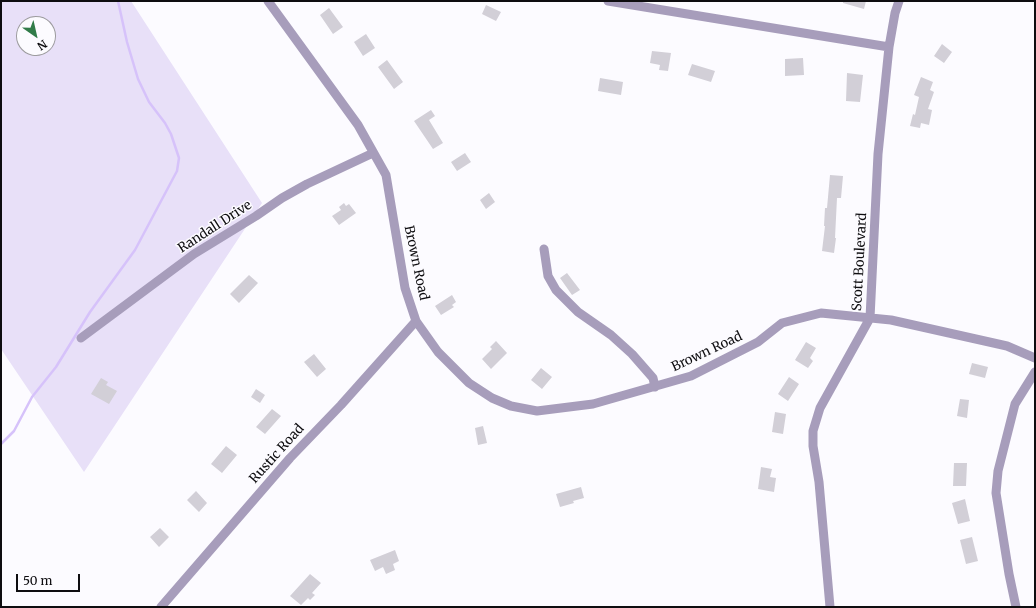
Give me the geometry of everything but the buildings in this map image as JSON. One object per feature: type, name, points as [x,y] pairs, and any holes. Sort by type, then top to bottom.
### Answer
[{"type":"street","name":"Brown Road","points":[[268,1],[358,125],[386,175],[405,288],[416,321],[438,352],[469,383],[492,398],[511,406],[537,411],[593,404],[691,376],[758,342],[782,323],[821,313],[891,320],[1007,346],[1035,358]]},
{"type":"street","points":[[608,1],[889,47]]},
{"type":"street","name":"Scott Boulevard","points":[[830,607],[819,482],[813,446],[813,431],[820,408],[870,318],[878,154],[889,47],[899,1]]},
{"type":"street","name":"Randall Drive","points":[[81,338],[194,254],[256,216],[282,198],[307,184],[373,153]]},
{"type":"street","points":[[544,249],[548,276],[556,290],[578,312],[611,335],[632,354],[653,378],[655,387]]},
{"type":"street","name":"Rustic Road","points":[[161,607],[290,458],[341,405],[416,321]]},
{"type":"street","points":[[1016,607],[996,493],[998,471],[1015,404],[1035,372]]},
{"type":"shaded area","points":[[1,1],[131,1],[262,203],[84,472],[1,349]]},
{"type":"waterway","points":[[1,444],[14,431],[32,397],[56,367],[90,312],[135,250],[177,171],[179,158],[171,134],[165,123],[149,102],[138,79],[127,42],[118,1]]}]
